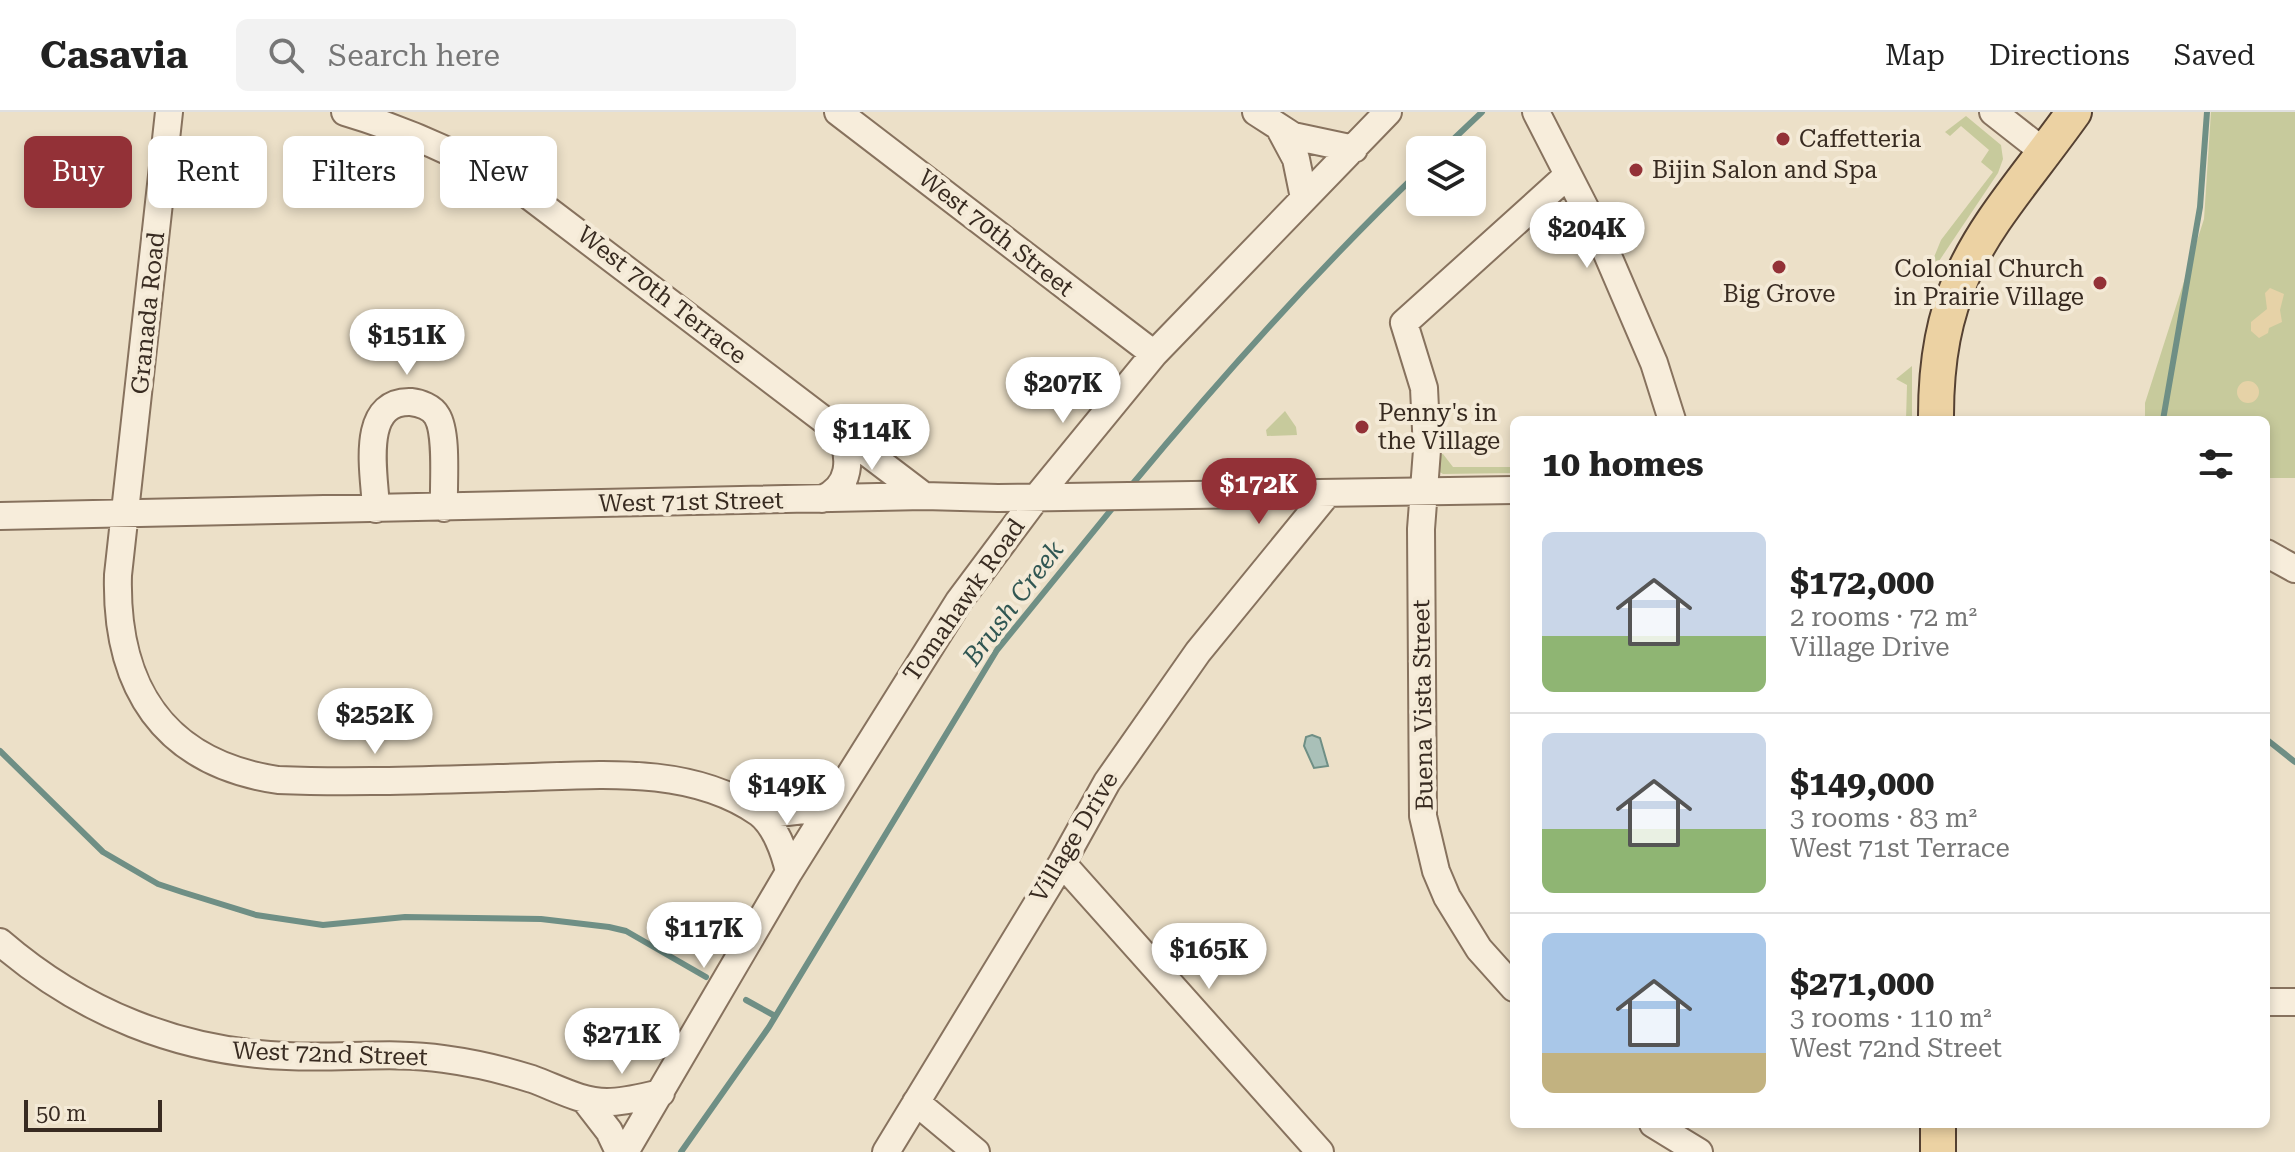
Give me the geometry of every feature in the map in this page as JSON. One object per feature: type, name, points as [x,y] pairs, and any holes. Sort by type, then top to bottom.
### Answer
[{"type":"main road","points":[[1936,416],[1940,342],[1964,266],[1994,217],[2074,112]]},
{"type":"main road","points":[[1938,1128],[1938,1152]]},
{"type":"street","name":"Granada Road","points":[[169,112],[117,617],[122,649],[136,684],[157,716],[171,732],[205,757],[240,773],[278,780],[650,777],[730,796],[762,815]]},
{"type":"street","name":"West 70th Terrace","points":[[345,112],[390,125],[463,156],[524,192],[924,496]]},
{"type":"street","name":"West 70th Street","points":[[838,112],[1154,354]]},
{"type":"street","points":[[1256,112],[1281,131],[1354,149]]},
{"type":"street","name":"Tomahawk Road","points":[[625,1152],[789,872],[959,601],[1036,498],[1154,354],[1388,112]]},
{"type":"street","points":[[1536,112],[1599,235],[1644,339],[1671,416]]},
{"type":"street","points":[[1993,112],[2044,152]]},
{"type":"street","points":[[1281,131],[1296,159],[1304,198]]},
{"type":"street","name":"Buena Vista Street","points":[[1510,984],[1479,949],[1447,897],[1436,871],[1423,816],[1421,529],[1427,450],[1424,388],[1404,323],[1568,175]]},
{"type":"street","points":[[376,509],[376,422],[386,409],[412,402],[428,407],[440,423],[444,508]]},
{"type":"street","points":[[822,499],[839,490],[845,479],[848,458],[840,433]]},
{"type":"street","name":"West 71st Street","points":[[0,516],[924,496],[1151,497],[1510,490]]},
{"type":"street","points":[[1273,494],[1289,541]]},
{"type":"street","name":"Village Drive","points":[[886,1152],[1062,863],[1107,782],[1150,718],[1327,494]]},
{"type":"street","points":[[2270,555],[2295,569]]},
{"type":"street","points":[[789,872],[785,855],[762,815],[796,814],[829,807]]},
{"type":"street","points":[[1062,863],[1320,1152]]},
{"type":"street","name":"West 72nd Street","points":[[0,942],[29,967],[74,997],[132,1025],[181,1041],[234,1052],[287,1056],[441,1058],[530,1079],[585,1100],[623,1101],[661,1093]]},
{"type":"street","points":[[2270,1002],[2295,1002]]},
{"type":"street","points":[[585,1100],[609,1131],[619,1152]]},
{"type":"street","points":[[916,1102],[976,1152]]},
{"type":"street","points":[[1662,1128],[1684,1138]]},
{"type":"green space","points":[[2211,112],[2295,112],[2295,478],[2270,478],[2270,416],[2145,416],[2145,403],[2204,219]]},
{"type":"green space","points":[[1966,116],[2001,145],[2003,159],[1998,173],[1931,273],[1928,272],[1941,240],[1993,172],[1981,162],[1989,150],[1961,126],[1950,136],[1945,132]]},
{"type":"green space","points":[[1912,366],[1912,416],[1906,416],[1907,385],[1896,379]]},
{"type":"green space","points":[[1285,411],[1296,427],[1297,435],[1267,436],[1266,430]]},
{"type":"green space","points":[[1443,454],[1453,467],[1510,467],[1510,473],[1443,474],[1438,471],[1438,455]]},
{"type":"sand","points":[[2270,288],[2284,294],[2280,310],[2282,322],[2269,328],[2268,333],[2259,338],[2251,331],[2251,322],[2267,309],[2265,293]]},
{"type":"sand","points":[[2244,381],[2252,381],[2259,392],[2252,403],[2244,403],[2237,396],[2237,388]]},
{"type":"water","points":[[1312,735],[1320,738],[1328,766],[1314,768],[1304,746],[1306,737]]},
{"type":"waterway","name":"Brush Creek","points":[[1457,136],[1482,112]]},
{"type":"waterway","points":[[2164,416],[2200,207],[2207,112]]},
{"type":"waterway","name":"Brush Creek","points":[[1130,487],[1270,325],[1406,185]]},
{"type":"waterway","name":"Brush Creek","points":[[681,1152],[769,1027],[997,650],[1115,505]]},
{"type":"waterway","points":[[2270,742],[2295,762]]},
{"type":"waterway","points":[[0,751],[103,852],[158,884],[182,892],[256,915],[323,925],[405,917],[541,919],[609,927],[626,931],[706,977]]},
{"type":"waterway","points":[[746,1000],[775,1016]]},
{"type":"place","name":"Caffetteria","points":[[1783,139]]},
{"type":"place","name":"Bijin Salon and Spa","points":[[1636,170]]},
{"type":"place","name":"Big Grove","points":[[1779,267]]},
{"type":"place","name":"Colonial Church in Prairie Village","points":[[2100,283]]},
{"type":"place","name":"Penny's in the Village","points":[[1362,427]]}]
